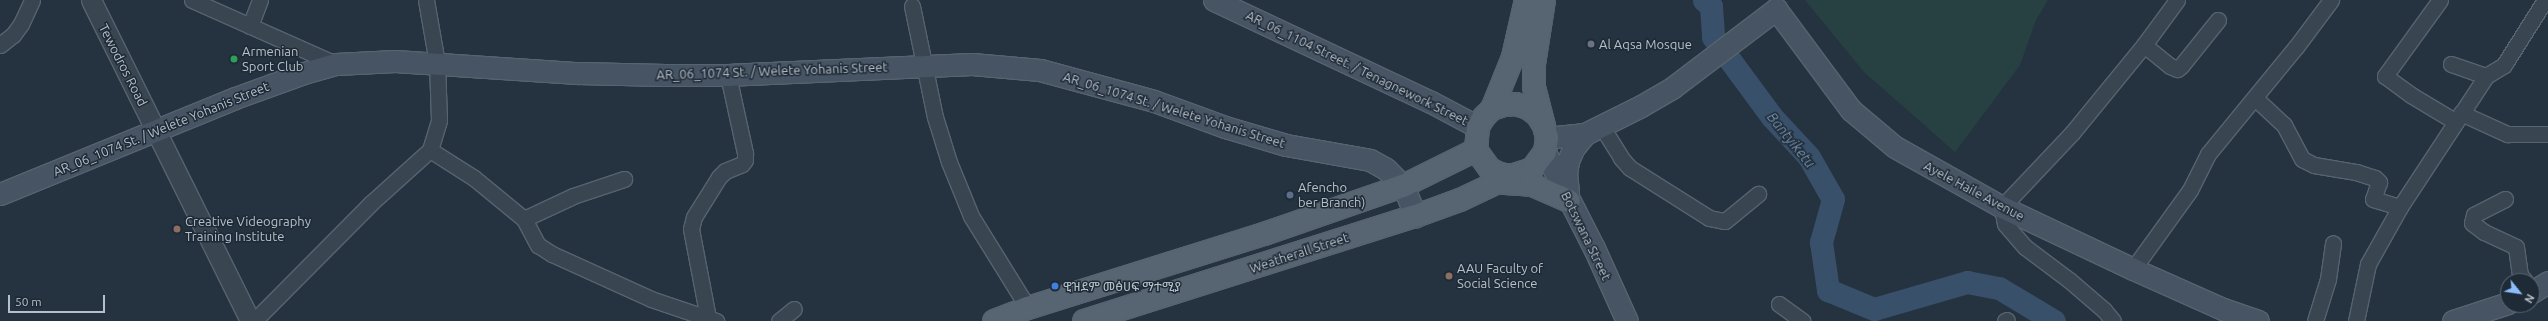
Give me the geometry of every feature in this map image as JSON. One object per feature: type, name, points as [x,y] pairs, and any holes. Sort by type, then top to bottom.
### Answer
[{"type":"main road","name":"AR_06_1104 Street. / Tenagnework Street","points":[[1214,0],[1431,102],[1478,127]]},
{"type":"main road","points":[[1526,0],[1513,57],[1492,109],[1478,127],[1476,150],[1490,169],[1500,174],[1504,179],[1532,185],[1569,201],[1566,174],[1568,161],[1573,149],[1593,131]]},
{"type":"main road","points":[[1504,179],[1532,169],[1545,139],[1534,87],[1534,64],[1544,0]]},
{"type":"main road","name":"Ayele Haile Avenue","points":[[1593,131],[1672,88],[1744,32],[1773,5],[1851,110],[1871,128],[1904,152],[2002,207],[2133,269],[2223,309],[2258,321]]},
{"type":"main road","name":"AR_06_1074 St. / Welete Yohanis Street","points":[[0,194],[235,98],[304,72],[336,64],[367,61],[437,63],[578,73],[728,75],[925,66],[1003,66],[1055,74],[1154,102],[1225,128],[1286,145],[1370,160],[1386,169],[1403,186]]},
{"type":"main road","points":[[1492,109],[1504,105],[1516,104],[1528,108],[1538,115],[1545,139]]},
{"type":"main road","points":[[1545,139],[1593,131]]},
{"type":"main road","name":"Botswana Street","points":[[1545,139],[1569,201],[1594,248],[1627,321]]},
{"type":"main road","points":[[994,321],[1028,308],[1264,234],[1403,186],[1476,150]]},
{"type":"main road","name":"Weatherall Street","points":[[1084,321],[1416,216],[1460,200],[1504,179]]},
{"type":"main road","points":[[1403,186],[1416,216]]},
{"type":"main road","points":[[2452,321],[2500,306]]},
{"type":"street","points":[[0,45],[13,35],[21,24],[32,0]]},
{"type":"street","name":"Tewodros Road","points":[[91,0],[250,321]]},
{"type":"street","points":[[192,0],[336,64]]},
{"type":"street","points":[[250,26],[260,0]]},
{"type":"street","points":[[254,321],[370,204],[430,150],[438,120],[437,63],[426,0]]},
{"type":"street","points":[[2113,321],[2104,310],[2069,280],[2025,247],[2005,224],[2002,207],[2072,133],[2144,45],[2177,0]]},
{"type":"street","points":[[2133,269],[2186,196],[2208,154],[2331,0]]},
{"type":"street","points":[[2440,0],[2385,76],[2411,95],[2458,118],[2507,134],[2548,134]]},
{"type":"street","points":[[2356,321],[2368,264],[2400,207],[2486,76],[2504,65],[2545,0]]},
{"type":"street","points":[[912,6],[935,117],[949,162],[971,216],[1028,308]]},
{"type":"street","points":[[2144,45],[2170,66],[2177,68],[2181,66],[2218,20]]},
{"type":"street","points":[[2451,64],[2486,76]]},
{"type":"street","points":[[712,320],[691,229],[694,217],[719,177],[726,171],[742,164],[744,160],[745,152],[728,75]]},
{"type":"street","points":[[2254,98],[2284,125],[2302,159],[2314,165],[2356,172],[2375,178],[2379,182],[2373,199],[2400,207]]},
{"type":"street","points":[[1593,131],[1630,168],[1709,218],[1725,221],[1758,194]]},
{"type":"street","points":[[430,150],[474,178],[524,219],[538,245],[552,254],[651,299],[712,320]]},
{"type":"street","points":[[524,219],[573,196],[624,179]]},
{"type":"street","points":[[2505,199],[2474,215],[2472,223],[2484,232],[2516,247],[2520,273]]},
{"type":"street","points":[[2315,321],[2328,279],[2333,243]]},
{"type":"street","points":[[1779,304],[1801,321]]},
{"type":"street","points":[[779,321],[794,309]]},
{"type":"green space","points":[[1805,0],[2048,0],[2036,20],[2020,65],[1955,152],[1864,72]]},
{"type":"waterway","name":"Bantyiketu","points":[[1704,0],[1711,6],[1713,37],[1772,117],[1809,157],[1833,199],[1821,242],[1828,290],[1874,309],[1967,282],[1999,288],[2054,321]]},
{"type":"place","name":"Al Aqsa Mosque","points":[[1591,44]]},
{"type":"place","name":"Armenian Sport Club","points":[[234,59]]},
{"type":"place","name":"Afencho ber Branch)","points":[[1290,195]]},
{"type":"place","name":"Creative Videography Training Institute","points":[[177,229]]},
{"type":"place","name":"AAU Faculty of Social Science","points":[[1449,276]]},
{"type":"place","name":"ዊዝደም መፅሀፍ ማተሚያ","points":[[1055,286]]}]
